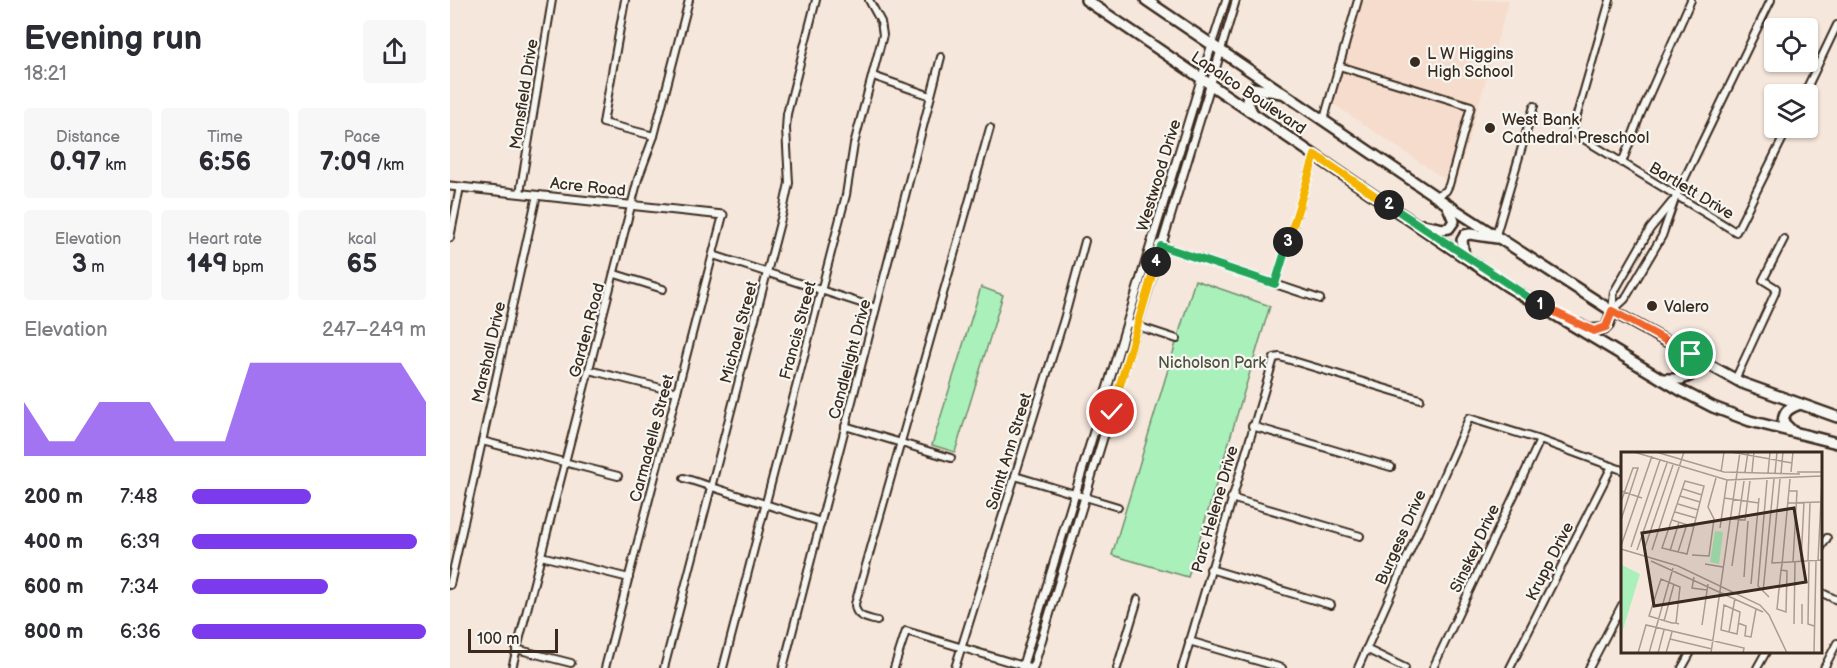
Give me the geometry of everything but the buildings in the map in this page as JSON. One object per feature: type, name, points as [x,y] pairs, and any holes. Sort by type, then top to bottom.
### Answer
[{"type":"main road","name":"Lapalco Boulevard","points":[[1086,0],[1464,257],[1662,380],[1713,407],[1750,421],[1837,443]]},
{"type":"main road","points":[[1099,0],[1101,10]]},
{"type":"main road","name":"Lapalco Boulevard","points":[[1146,0],[1446,204],[1612,311],[1736,380],[1837,417]]},
{"type":"main road","points":[[1253,113],[1247,101],[1248,93],[1253,88],[1286,94]]},
{"type":"main road","points":[[1417,224],[1449,228],[1454,221],[1446,204]]},
{"type":"main road","points":[[1464,257],[1462,240],[1465,235],[1499,237]]},
{"type":"main road","points":[[1543,307],[1594,331],[1606,327],[1612,311]]},
{"type":"main road","points":[[1662,380],[1682,379],[1691,375],[1693,366],[1691,354]]},
{"type":"main road","points":[[1793,432],[1783,422],[1784,414],[1788,409],[1800,404]]},
{"type":"street","name":"Mansfield Drive","points":[[520,193],[552,0]]},
{"type":"street","points":[[625,0],[603,123],[654,136]]},
{"type":"street","name":"Garden Road","points":[[512,668],[638,178],[654,136],[689,0]]},
{"type":"street","name":"Michael Street","points":[[664,668],[789,183],[786,129],[789,106],[816,0]]},
{"type":"street","name":"Francis Street","points":[[723,668],[846,195],[852,155],[873,76],[883,28],[868,0]]},
{"type":"street","name":"Westwood Drive","points":[[1027,667],[1075,495],[1226,0]]},
{"type":"street","name":"Westwood Drive","points":[[1027,667],[1086,498],[1236,0]]},
{"type":"street","points":[[1324,119],[1358,0]]},
{"type":"street","name":"Bartlett Drive","points":[[1610,0],[1572,132],[1736,232],[1783,138]]},
{"type":"street","points":[[1622,163],[1641,113],[1691,0]]},
{"type":"street","points":[[1612,311],[1625,299],[1662,236],[1676,196],[1771,0]]},
{"type":"street","points":[[1809,84],[1837,26]]},
{"type":"street","name":"Candlelight Drive","points":[[783,668],[941,57]]},
{"type":"street","points":[[1339,66],[1472,106],[1449,185],[1446,191],[1435,196]]},
{"type":"street","points":[[873,76],[931,96]]},
{"type":"street","points":[[1499,237],[1534,106]]},
{"type":"street","points":[[877,621],[860,615],[855,604],[990,128]]},
{"type":"street","points":[[1275,284],[1315,155]]},
{"type":"street","name":"Acre Road","points":[[450,186],[723,215]]},
{"type":"street","points":[[450,238],[460,188]]},
{"type":"street","name":"Marshall Drive","points":[[450,585],[537,195]]},
{"type":"street","points":[[1612,311],[1614,291],[1650,229],[1676,196]]},
{"type":"street","name":"Carmadelle Street","points":[[605,668],[723,215]]},
{"type":"street","points":[[1736,380],[1775,293],[1776,288],[1773,284],[1763,280],[1784,239]]},
{"type":"street","name":"Saintt Ann Street","points":[[955,668],[1064,319],[1085,242]]},
{"type":"street","points":[[1161,246],[1320,299]]},
{"type":"street","points":[[713,255],[876,308]]},
{"type":"street","points":[[615,274],[663,289]]},
{"type":"street","points":[[1128,323],[1177,339]]},
{"type":"street","name":"Parc Helene Drive","points":[[1182,668],[1274,358],[1280,357],[1420,399]]},
{"type":"street","points":[[589,370],[677,392]]},
{"type":"street","name":"Burgess Drive","points":[[1358,668],[1469,418],[1540,440]]},
{"type":"street","points":[[845,426],[951,458]]},
{"type":"street","points":[[1252,426],[1391,467]]},
{"type":"street","points":[[1540,440],[1621,469]]},
{"type":"street","name":"Sinskey Drive","points":[[1433,668],[1540,440]]},
{"type":"street","points":[[482,441],[618,476]]},
{"type":"street","name":"Krupp Drive","points":[[1510,668],[1612,466]]},
{"type":"street","points":[[1015,476],[1118,507]]},
{"type":"street","points":[[684,478],[821,522]]},
{"type":"street","points":[[1231,498],[1360,536]]},
{"type":"street","points":[[1822,547],[1827,538]]},
{"type":"street","points":[[541,556],[629,578]]},
{"type":"street","points":[[1210,569],[1331,605]]},
{"type":"street","points":[[1822,592],[1837,600]]},
{"type":"street","points":[[1117,668],[1138,598]]},
{"type":"street","points":[[1589,668],[1621,608]]},
{"type":"street","points":[[894,668],[906,631],[1027,667]]},
{"type":"street","points":[[1190,641],[1282,668]]},
{"type":"street","points":[[1824,668],[1837,643]]},
{"type":"street","points":[[516,649],[571,663]]},
{"type":"street","points":[[1366,649],[1405,668]]},
{"type":"street","points":[[1682,668],[1690,653]]},
{"type":"street","points":[[1757,668],[1765,653]]},
{"type":"shaded area","name":"L W Higgins High School","points":[[1358,0],[1509,0],[1455,186],[1329,101]]},
{"type":"green space","name":"Nicholson Park","points":[[1195,280],[1270,306],[1188,577],[1112,555]]},
{"type":"green space","points":[[981,287],[1003,295],[955,452],[932,445]]},
{"type":"place","name":"L W Higgins High School","points":[[1415,62]]},
{"type":"place","name":"West Bank Cathedral Preschool","points":[[1490,128]]},
{"type":"place","name":"Valero","points":[[1652,306]]},
{"type":"route","points":[[1112,412],[1161,246],[1275,284],[1315,155],[1507,286],[1543,307],[1594,331],[1606,327],[1612,311],[1691,354]]}]
